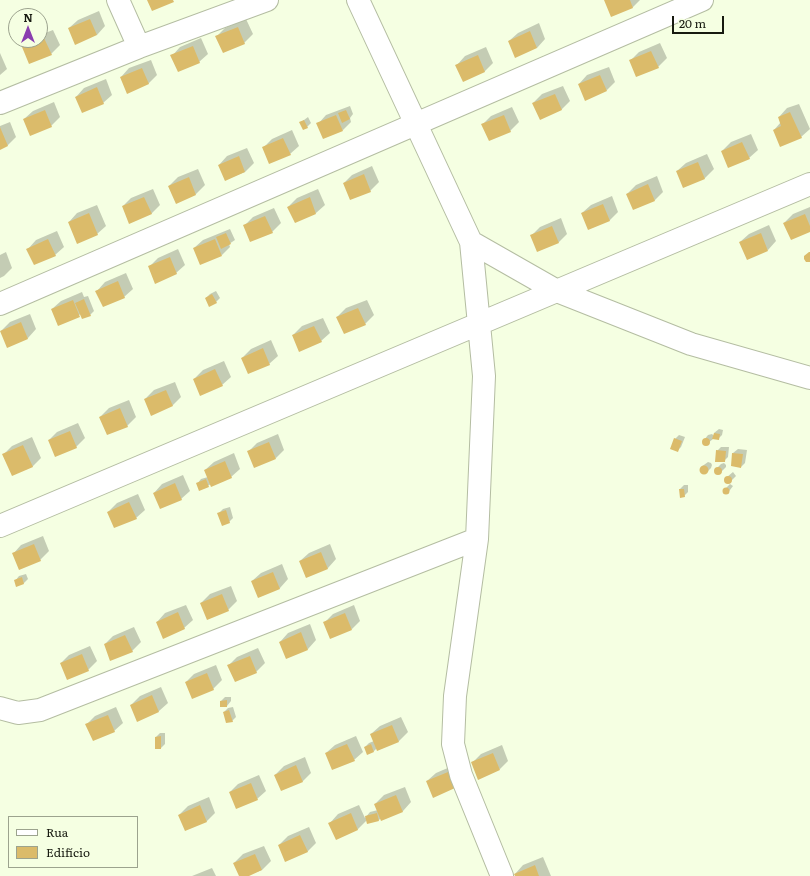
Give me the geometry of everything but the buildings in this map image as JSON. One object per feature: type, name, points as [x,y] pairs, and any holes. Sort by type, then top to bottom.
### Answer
[{"type":"street","points":[[118,0],[139,47]]},
{"type":"street","points":[[0,103],[139,47],[267,0]]},
{"type":"street","points":[[358,0],[471,242],[484,376],[477,540],[455,696],[453,744],[461,776],[502,876]]},
{"type":"street","points":[[0,304],[702,0]]},
{"type":"street","points":[[0,526],[810,184]]},
{"type":"street","points":[[471,242],[557,291],[691,344],[810,378]]},
{"type":"street","points":[[0,708],[18,714],[40,710],[477,540]]}]
